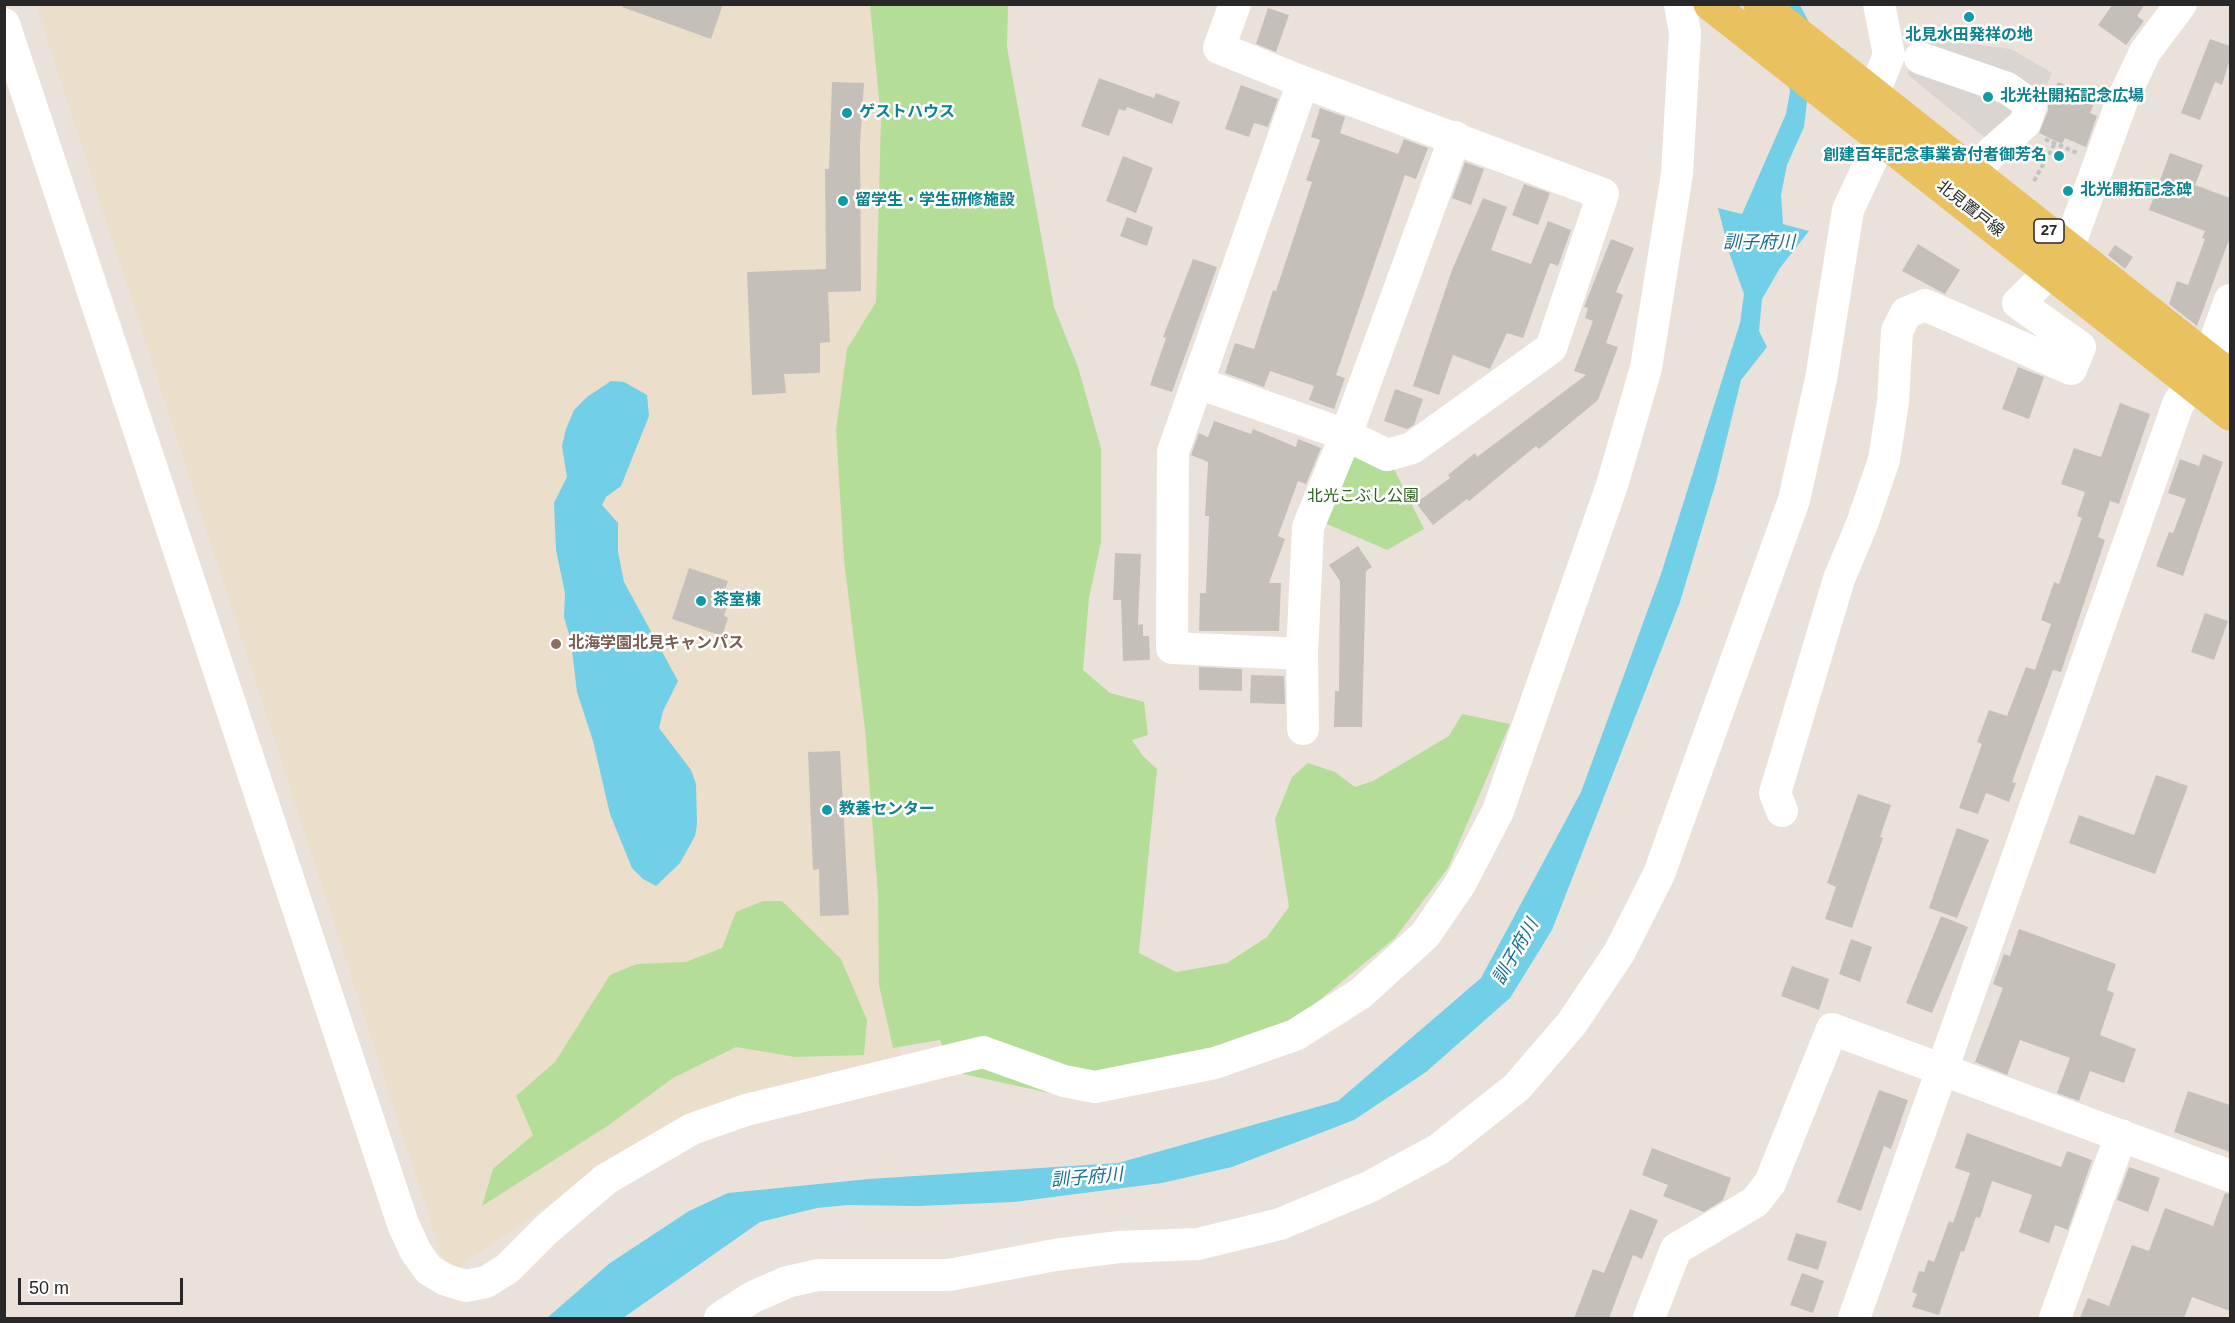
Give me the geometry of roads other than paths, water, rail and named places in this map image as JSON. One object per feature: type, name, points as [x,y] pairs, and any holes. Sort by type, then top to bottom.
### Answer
[{"type":"main road","name":"北見置戸線","points":[[1710,4],[1873,134],[2069,246],[2211,373],[2230,414]]},
{"type":"main road","name":"北見置戸線","points":[[1760,4],[1869,92],[2049,272],[2211,373]]},
{"type":"street","points":[[1198,383],[1346,435],[1387,454],[1412,448],[1551,348],[1603,194],[1303,82],[1219,48],[1235,4]]},
{"type":"street","points":[[4,24],[403,1224],[429,1270],[446,1280],[466,1286],[486,1282],[507,1269],[547,1230],[606,1179],[692,1129],[746,1110],[983,1052],[1064,1081],[1095,1087],[1215,1063],[1295,1035],[1360,994],[1425,935],[1460,884],[1498,811],[1612,485],[1646,368],[1677,174],[1684,33],[1680,4]]},
{"type":"street","points":[[1869,92],[1889,55],[1879,4]]},
{"type":"street","points":[[1782,811],[1775,793],[1778,782],[1839,579],[1862,524],[1884,460],[1893,402],[1897,331],[1906,313],[1925,305],[2072,369],[2080,347],[2018,303],[2049,272],[2069,246],[2122,101],[2145,52],[2181,4]]},
{"type":"street","points":[[1920,58],[2007,88],[2031,105],[2025,123],[1963,184]]},
{"type":"street","points":[[1302,654],[1172,648],[1173,452],[1303,82]]},
{"type":"street","points":[[720,1318],[753,1297],[787,1282],[818,1275],[950,1275],[1055,1255],[1119,1247],[1198,1244],[1280,1224],[1369,1187],[1438,1149],[1517,1087],[1572,1023],[1619,953],[1659,874],[1794,500],[1821,379],[1848,210],[1873,134]]},
{"type":"street","points":[[1303,729],[1302,654],[1308,527],[1346,435],[1455,137]]},
{"type":"street","points":[[1854,1318],[2178,404],[2211,373],[2230,300]]},
{"type":"street","points":[[1649,1318],[1676,1249],[1755,1202],[1770,1183],[1832,1029],[2230,1176]]},
{"type":"street","points":[[2055,1318],[2121,1135]]},
{"type":"water","name":"訓子府川","points":[[1758,5],[1800,5],[1815,34],[1804,127],[1787,165],[1781,195],[1783,224],[1809,231],[1780,268],[1762,299],[1759,331],[1767,347],[1741,380],[1716,482],[1680,602],[1552,930],[1510,998],[1426,1072],[1354,1120],[1232,1167],[1162,1183],[1014,1202],[918,1206],[848,1205],[817,1208],[760,1222],[623,1318],[547,1318],[610,1263],[689,1211],[728,1193],[869,1179],[1118,1163],[1338,1101],[1481,978],[1581,792],[1661,574],[1740,323],[1744,294],[1730,255],[1718,208],[1742,214],[1786,114],[1790,92],[1786,67]]},
{"type":"water","points":[[611,381],[624,382],[647,395],[649,416],[621,486],[606,497],[602,505],[618,523],[618,552],[624,582],[678,681],[663,711],[659,728],[691,770],[696,784],[695,836],[680,863],[656,886],[643,879],[632,868],[610,814],[593,741],[577,692],[571,641],[564,617],[565,593],[556,550],[554,503],[567,477],[562,446],[566,429],[574,410],[587,397]]},
{"type":"place","name":"北見水田発祥の地","points":[[1969,17]]},
{"type":"place","name":"北光社開拓記念広場","points":[[1988,97]]},
{"type":"place","name":"ゲストハウス","points":[[847,113]]},
{"type":"place","name":"創建百年記念事業寄付者御芳名","points":[[2059,156]]},
{"type":"place","name":"北光開拓記念碑","points":[[2068,191]]},
{"type":"place","name":"留学生・学生研修施設","points":[[843,201]]},
{"type":"place","name":"茶室棟","points":[[701,601]]},
{"type":"place","name":"北海学園北見キャンパス","points":[[556,644]]},
{"type":"place","name":"教養センター","points":[[827,810]]},
{"type":"park label","name":"北光こぶし公園","points":[[1363,497]]}]
